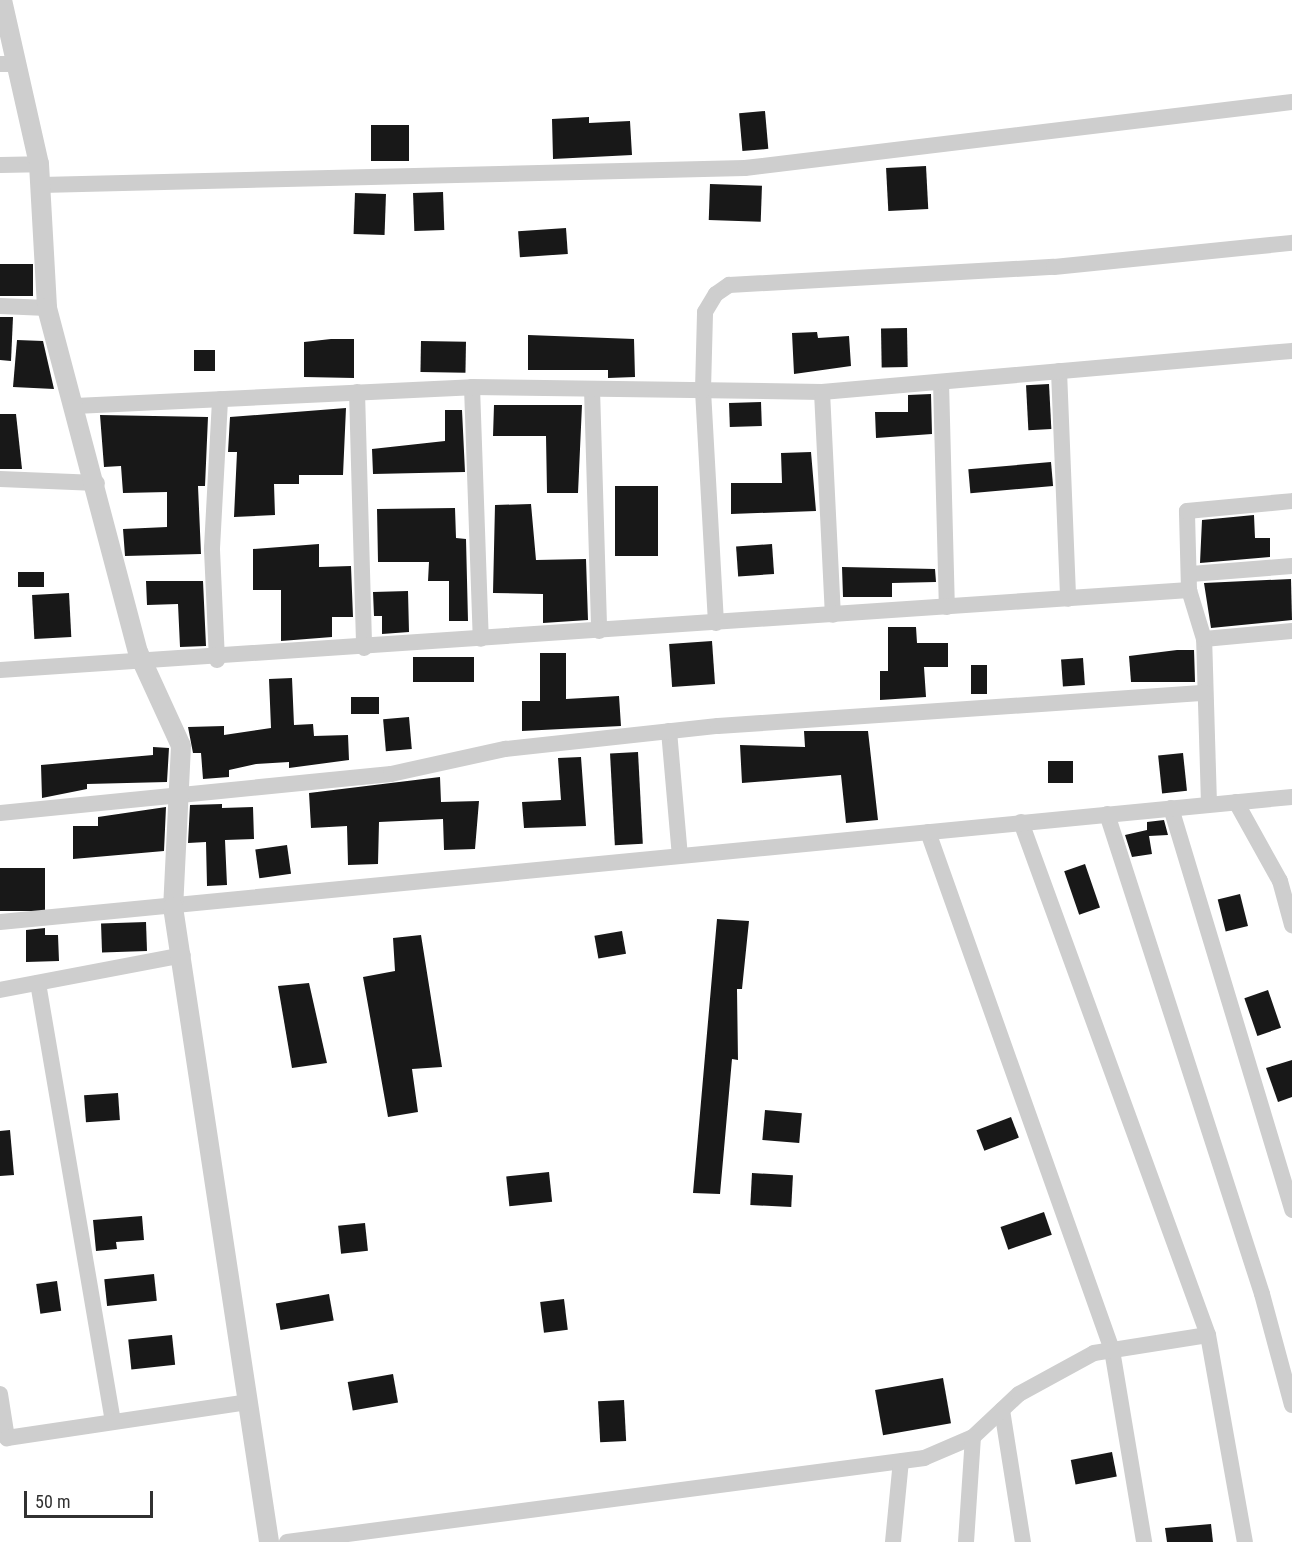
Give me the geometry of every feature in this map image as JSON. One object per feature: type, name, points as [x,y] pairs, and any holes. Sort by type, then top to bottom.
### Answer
[{"type":"street","points":[[2,0],[9,64],[39,164],[47,308],[97,483],[143,664],[181,746],[173,907],[183,955],[269,1542]]},
{"type":"street","points":[[41,185],[745,168],[1292,102]]},
{"type":"street","points":[[0,165],[39,164]]},
{"type":"street","points":[[716,623],[703,390],[705,312],[716,294],[729,285],[1054,267],[1292,243]]},
{"type":"street","points":[[0,306],[47,308]]},
{"type":"street","points":[[75,406],[472,387],[822,392],[1292,351]]},
{"type":"street","points":[[1059,371],[1068,599]]},
{"type":"street","points":[[941,382],[947,607]]},
{"type":"street","points":[[472,387],[481,639]]},
{"type":"street","points":[[592,389],[599,631]]},
{"type":"street","points":[[357,392],[364,648]]},
{"type":"street","points":[[822,392],[832,615]]},
{"type":"street","points":[[217,660],[212,548],[220,399]]},
{"type":"street","points":[[0,479],[97,483]]},
{"type":"street","points":[[1209,804],[1204,639],[1190,582],[1187,511],[1292,501]]},
{"type":"street","points":[[0,670],[217,660],[481,639],[1068,599],[1292,566]]},
{"type":"street","points":[[1204,639],[1292,631]]},
{"type":"street","points":[[0,813],[179,792],[391,774],[505,748],[669,731],[1205,693]]},
{"type":"street","points":[[669,731],[680,856]]},
{"type":"street","points":[[0,922],[1292,797]]},
{"type":"street","points":[[1236,802],[1280,881],[1292,925]]},
{"type":"street","points":[[1171,808],[1292,1210]]},
{"type":"street","points":[[1107,814],[1262,1294],[1292,1405]]},
{"type":"street","points":[[1021,822],[1208,1335],[1245,1542]]},
{"type":"street","points":[[928,832],[1112,1350],[1144,1542]]},
{"type":"street","points":[[0,990],[183,955]]},
{"type":"street","points":[[38,983],[113,1422]]},
{"type":"street","points":[[287,1542],[924,1458],[973,1437],[1029,1389],[1095,1353],[1208,1335]]},
{"type":"street","points":[[0,1394],[3,1438],[247,1402]]},
{"type":"street","points":[[1002,1410],[1023,1542]]},
{"type":"street","points":[[966,1542],[973,1437]]},
{"type":"street","points":[[893,1542],[901,1461]]},
{"type":"building","points":[[765,111],[768,149],[742,151],[739,113]]},
{"type":"building","points":[[589,117],[589,123],[630,121],[632,155],[553,159],[552,119]]},
{"type":"building","points":[[371,125],[409,125],[409,161],[371,161]]},
{"type":"building","points":[[926,166],[928,209],[888,211],[886,168]]},
{"type":"building","points":[[710,184],[762,186],[761,222],[709,220]]},
{"type":"building","points":[[443,192],[444,230],[414,231],[413,193]]},
{"type":"building","points":[[355,193],[386,194],[385,235],[354,234]]},
{"type":"building","points":[[566,228],[568,254],[520,257],[518,231]]},
{"type":"building","points":[[0,264],[33,264],[33,296],[0,296]]},
{"type":"building","points":[[0,317],[13,317],[11,361],[0,360]]},
{"type":"building","points":[[881,328],[907,328],[908,367],[882,367]]},
{"type":"building","points":[[817,332],[818,338],[849,336],[851,366],[794,374],[792,333]]},
{"type":"building","points":[[528,335],[634,339],[635,377],[608,378],[608,370],[528,370]]},
{"type":"building","points":[[354,339],[354,378],[304,377],[304,342]]},
{"type":"building","points":[[17,340],[43,341],[54,389],[13,387]]},
{"type":"building","points":[[421,341],[466,342],[465,373],[420,372]]},
{"type":"building","points":[[194,350],[215,350],[215,371],[194,371]]},
{"type":"building","points":[[1049,384],[1051,429],[1028,430],[1026,385]]},
{"type":"building","points":[[931,394],[932,434],[876,438],[875,412],[908,412],[908,395]]},
{"type":"building","points":[[761,402],[762,426],[730,427],[729,403]]},
{"type":"building","points":[[494,405],[582,405],[578,493],[547,493],[546,436],[493,436]]},
{"type":"building","points":[[346,408],[343,475],[299,475],[299,484],[274,484],[275,515],[234,517],[237,452],[228,452],[230,417]]},
{"type":"building","points":[[445,410],[462,410],[465,472],[373,474],[372,449],[445,441]]},
{"type":"building","points":[[0,414],[16,414],[22,469],[0,469]]},
{"type":"building","points":[[100,415],[208,417],[205,486],[198,486],[201,554],[125,556],[123,529],[167,527],[167,492],[123,493],[121,466],[104,467]]},
{"type":"building","points":[[811,452],[816,511],[731,514],[731,483],[782,483],[781,453]]},
{"type":"building","points":[[1051,462],[1053,486],[970,493],[968,469]]},
{"type":"building","points":[[615,486],[658,486],[658,556],[615,556]]},
{"type":"building","points":[[531,504],[536,560],[586,559],[588,620],[543,623],[543,594],[493,593],[495,505]]},
{"type":"building","points":[[455,508],[456,538],[466,539],[468,621],[449,621],[449,581],[428,581],[429,562],[378,562],[377,509]]},
{"type":"building","points":[[1254,515],[1255,538],[1270,538],[1270,557],[1200,563],[1202,520]]},
{"type":"building","points":[[319,544],[319,567],[351,566],[353,617],[332,617],[332,637],[281,641],[281,590],[253,590],[253,549]]},
{"type":"building","points":[[772,544],[774,574],[738,576],[736,547]]},
{"type":"building","points":[[842,567],[935,569],[936,582],[892,583],[892,597],[843,597]]},
{"type":"building","points":[[18,572],[44,572],[44,587],[18,587]]},
{"type":"building","points":[[1291,579],[1292,620],[1211,628],[1204,583]]},
{"type":"building","points":[[146,581],[203,581],[206,646],[180,647],[178,604],[147,605]]},
{"type":"building","points":[[408,591],[409,632],[382,634],[382,616],[374,616],[373,592]]},
{"type":"building","points":[[69,593],[71,637],[34,639],[32,595]]},
{"type":"building","points":[[888,627],[916,627],[917,643],[948,643],[948,667],[924,667],[926,697],[880,700],[880,671],[888,671]]},
{"type":"building","points":[[712,641],[715,684],[672,687],[669,644]]},
{"type":"building","points":[[1194,650],[1195,682],[1131,682],[1129,656]]},
{"type":"building","points":[[540,653],[566,653],[566,699],[619,696],[621,726],[522,731],[522,701],[540,701]]},
{"type":"building","points":[[413,657],[474,657],[474,682],[413,682]]},
{"type":"building","points":[[1083,658],[1085,685],[1063,686],[1061,660]]},
{"type":"building","points":[[971,665],[987,665],[987,694],[971,694]]},
{"type":"building","points":[[292,678],[294,725],[313,724],[314,736],[348,735],[349,760],[289,768],[289,762],[256,764],[229,770],[229,777],[203,779],[201,753],[193,753],[188,727],[224,726],[224,735],[271,728],[269,679]]},
{"type":"building","points":[[351,697],[379,697],[379,714],[351,714]]},
{"type":"building","points":[[409,717],[412,749],[386,751],[383,719]]},
{"type":"building","points":[[804,731],[868,731],[878,820],[846,823],[841,775],[742,783],[740,745],[805,747]]},
{"type":"building","points":[[153,747],[169,748],[167,782],[87,784],[87,789],[42,798],[41,765],[153,755]]},
{"type":"building","points":[[638,752],[643,844],[615,845],[610,753]]},
{"type":"building","points":[[1183,753],[1187,791],[1162,793],[1158,756]]},
{"type":"building","points":[[581,757],[586,826],[524,828],[522,802],[561,800],[558,758]]},
{"type":"building","points":[[1048,761],[1073,761],[1073,783],[1048,783]]},
{"type":"building","points":[[440,777],[441,802],[479,801],[475,849],[444,850],[443,819],[379,822],[378,864],[348,865],[347,826],[311,828],[309,793]]},
{"type":"building","points":[[222,804],[222,808],[253,807],[254,839],[225,840],[227,885],[207,886],[206,842],[188,843],[190,805]]},
{"type":"building","points":[[166,807],[164,851],[73,859],[73,826],[98,826],[98,817]]},
{"type":"building","points":[[1164,820],[1168,835],[1149,836],[1152,854],[1132,857],[1125,835],[1147,830],[1147,822]]},
{"type":"building","points":[[287,845],[291,874],[259,878],[255,849]]},
{"type":"building","points":[[1085,864],[1100,907],[1079,915],[1064,871]]},
{"type":"building","points":[[0,868],[45,868],[45,911],[0,911]]},
{"type":"building","points":[[1240,894],[1248,926],[1226,932],[1218,900]]},
{"type":"building","points":[[717,919],[749,921],[742,989],[737,989],[738,1060],[732,1059],[720,1194],[693,1193]]},
{"type":"building","points":[[146,922],[147,951],[102,953],[101,924]]},
{"type":"building","points":[[45,928],[45,935],[58,935],[59,961],[26,962],[26,930]]},
{"type":"building","points":[[622,931],[626,954],[598,959],[594,936]]},
{"type":"building","points":[[421,935],[442,1067],[412,1069],[418,1112],[388,1117],[363,977],[395,971],[393,938]]},
{"type":"building","points":[[309,983],[327,1063],[292,1068],[278,986]]},
{"type":"building","points":[[1268,990],[1281,1028],[1257,1036],[1244,998]]},
{"type":"building","points":[[1292,1060],[1292,1097],[1278,1102],[1266,1068]]},
{"type":"building","points":[[118,1093],[120,1120],[86,1122],[84,1095]]},
{"type":"building","points":[[765,1110],[802,1113],[799,1143],[762,1140]]},
{"type":"building","points":[[1011,1117],[1019,1138],[984,1151],[976,1130]]},
{"type":"building","points":[[10,1130],[14,1175],[0,1176],[0,1131]]},
{"type":"building","points":[[549,1172],[552,1202],[509,1206],[506,1176]]},
{"type":"building","points":[[752,1173],[793,1175],[791,1207],[750,1205]]},
{"type":"building","points":[[1044,1212],[1052,1235],[1008,1250],[1001,1227]]},
{"type":"building","points":[[142,1216],[144,1240],[116,1242],[117,1249],[96,1251],[93,1220]]},
{"type":"building","points":[[365,1223],[368,1251],[341,1254],[338,1226]]},
{"type":"building","points":[[154,1274],[157,1301],[107,1306],[104,1279]]},
{"type":"building","points":[[57,1281],[61,1311],[40,1314],[36,1284]]},
{"type":"building","points":[[329,1294],[334,1321],[281,1330],[276,1303]]},
{"type":"building","points":[[564,1299],[568,1330],[544,1333],[540,1302]]},
{"type":"building","points":[[172,1335],[175,1365],[131,1369],[128,1340]]},
{"type":"building","points":[[393,1374],[398,1403],[353,1411],[348,1382]]},
{"type":"building","points":[[943,1378],[951,1423],[883,1435],[875,1390]]},
{"type":"building","points":[[624,1400],[626,1441],[600,1442],[598,1401]]},
{"type":"building","points":[[1112,1452],[1117,1477],[1076,1485],[1071,1460]]},
{"type":"building","points":[[1211,1524],[1213,1542],[1167,1542],[1165,1528]]}]
